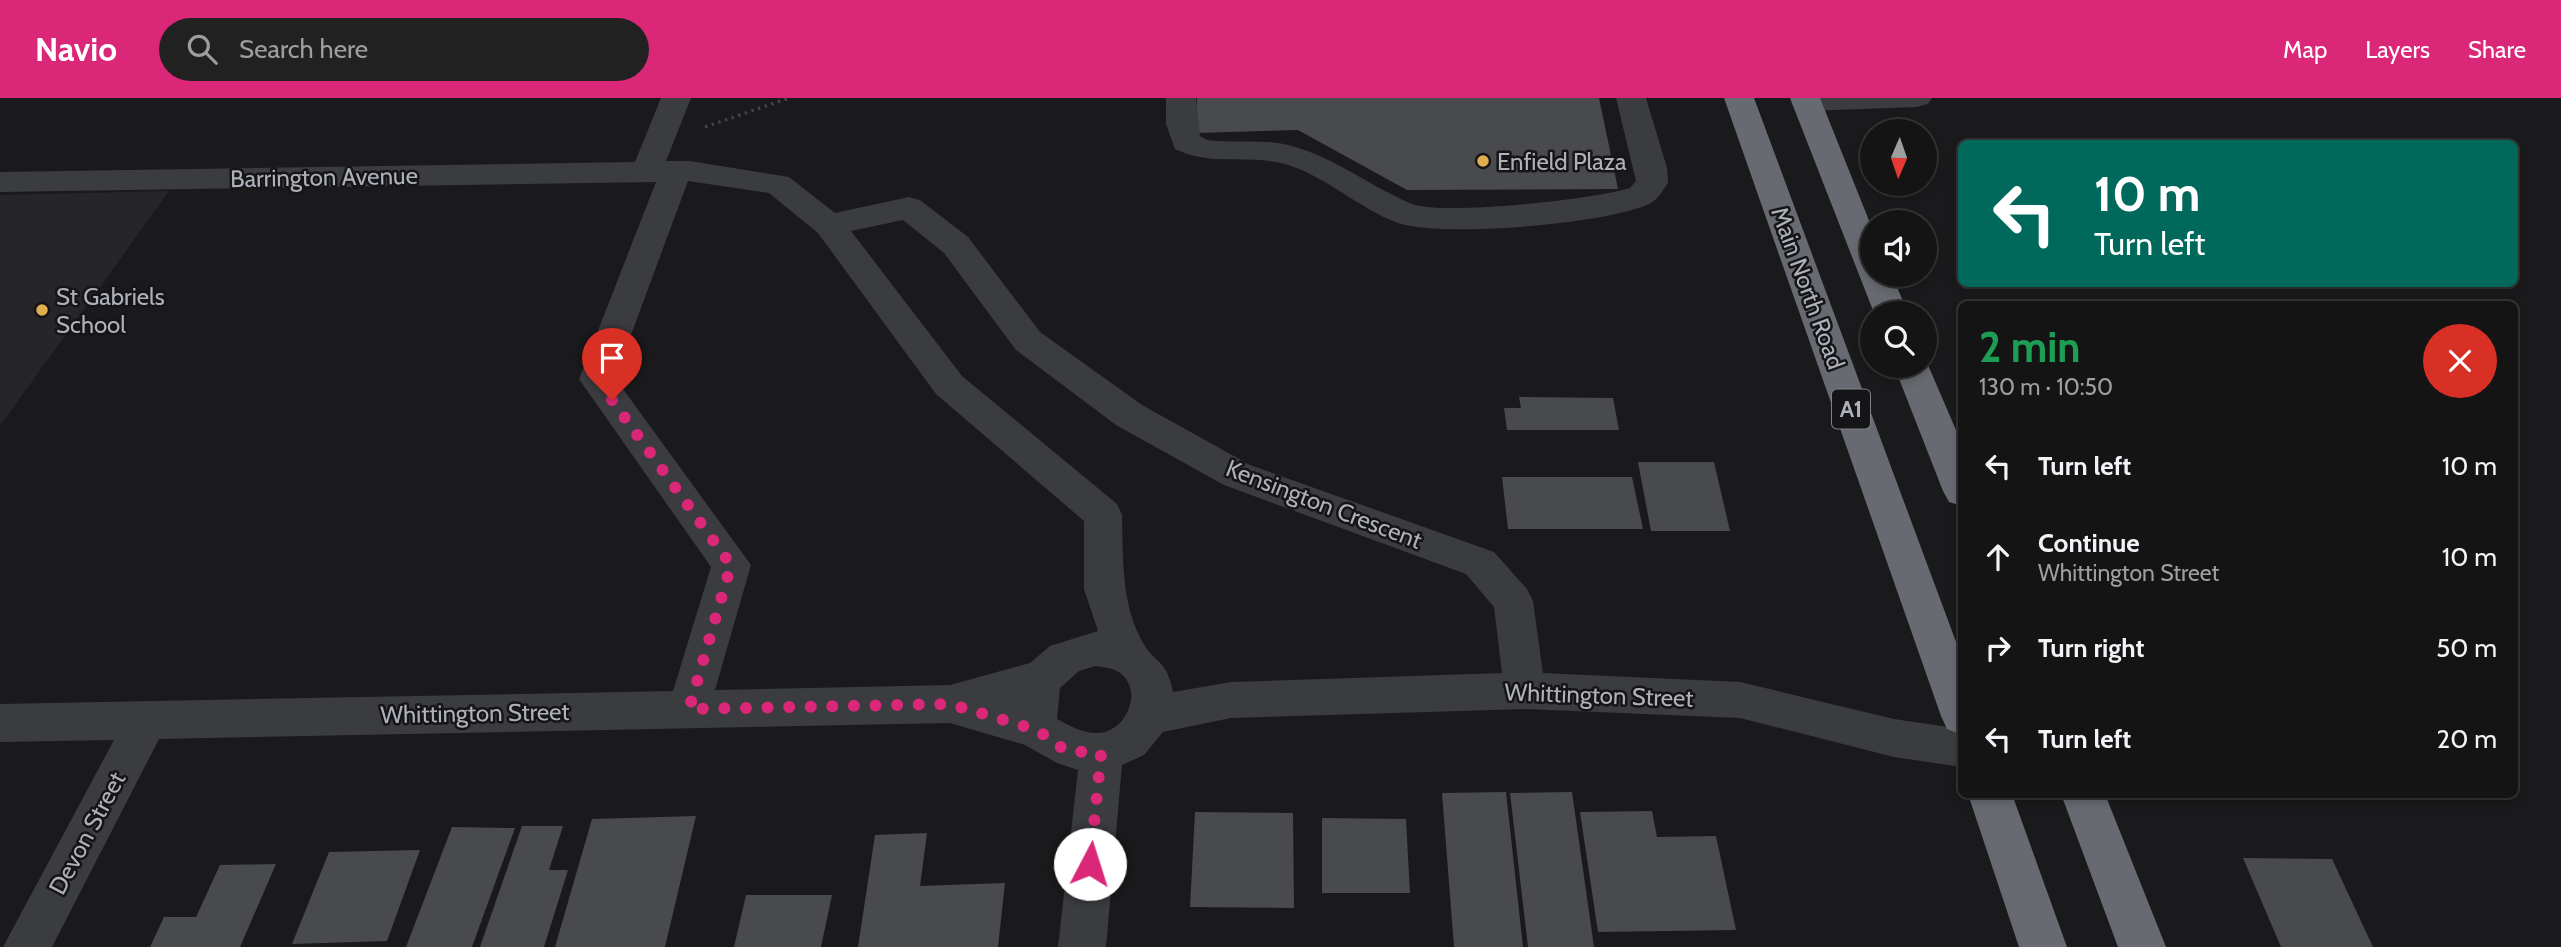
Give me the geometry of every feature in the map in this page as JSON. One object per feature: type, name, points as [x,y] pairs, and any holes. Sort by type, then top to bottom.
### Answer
[{"type":"highway","points":[[1773,100],[1860,248]]},
{"type":"highway","name":"Main North Road","points":[[1773,100],[1958,703]]},
{"type":"highway","points":[[1917,378],[1958,481]]},
{"type":"highway","points":[[1991,798],[2043,947]]},
{"type":"highway","points":[[2085,798],[2142,947]]},
{"type":"street","points":[[676,98],[662,171],[597,379],[731,565],[689,709]]},
{"type":"street","points":[[1181,98],[1181,124],[1186,142],[1201,151],[1284,154],[1411,216],[1436,220],[1473,219],[1617,202],[1640,195],[1652,183],[1651,168],[1631,98]]},
{"type":"street","points":[[1773,100],[1917,98]]},
{"type":"street","points":[[662,171],[778,184],[829,225],[949,385],[1102,515],[1104,589],[1144,684],[1142,733],[1124,746],[1101,754],[1065,750],[1037,730],[1033,706],[1043,677],[1057,663],[1075,653],[1095,648],[1144,684]]},
{"type":"street","name":"Barrington Avenue","points":[[0,182],[662,171]]},
{"type":"street","name":"Kensington Crescent","points":[[829,225],[909,208],[956,245],[1028,341],[1129,415],[1237,475],[1480,563],[1513,601],[1525,691]]},
{"type":"street","points":[[1075,653],[1104,589]]},
{"type":"street","name":"Whittington Street","points":[[0,723],[950,704],[1043,677]]},
{"type":"street","name":"Whittington Street","points":[[1144,684],[1231,700],[1525,691],[1740,700],[1894,738],[1958,747]]},
{"type":"street","name":"Whittington Street","points":[[950,704],[1037,730]]},
{"type":"street","name":"Devon Street","points":[[27,947],[148,720]]},
{"type":"street","points":[[1083,947],[1101,754]]},
{"type":"path","points":[[697,130],[789,98]]},
{"type":"shaded area","name":"St Gabriels School","points":[[169,191],[0,426],[0,195]]},
{"type":"building","name":"Enfield Plaza","points":[[1197,98],[1599,98],[1618,189],[1407,190],[1298,130],[1196,133]]},
{"type":"building","points":[[1519,397],[1613,398],[1619,430],[1507,430],[1504,408],[1521,408]]},
{"type":"building","points":[[1638,462],[1714,462],[1730,531],[1651,531]]},
{"type":"building","points":[[1502,477],[1632,477],[1643,529],[1508,529]]},
{"type":"building","points":[[1506,792],[1523,947],[1454,947],[1442,793]]},
{"type":"building","points":[[1572,792],[1594,947],[1528,947],[1510,793]]},
{"type":"building","points":[[1652,811],[1657,837],[1716,836],[1736,930],[1598,932],[1580,812]]},
{"type":"building","points":[[1195,812],[1293,813],[1294,908],[1190,907]]},
{"type":"building","points":[[696,816],[665,947],[555,947],[592,819]]},
{"type":"building","points":[[1322,818],[1406,819],[1410,893],[1322,893]]},
{"type":"building","points":[[522,826],[563,826],[549,870],[568,870],[544,947],[480,947]]},
{"type":"building","points":[[452,827],[515,828],[472,947],[406,947]]},
{"type":"building","points":[[927,833],[920,886],[1005,883],[998,947],[858,947],[875,835]]},
{"type":"building","points":[[420,850],[387,941],[292,944],[329,852]]},
{"type":"building","points":[[2243,858],[2332,859],[2373,947],[2281,947]]},
{"type":"building","points":[[276,864],[240,947],[150,947],[164,917],[196,917],[220,865]]},
{"type":"building","points":[[746,895],[832,895],[821,947],[734,947]]},
{"type":"place","name":"Enfield Plaza","points":[[1483,161]]},
{"type":"place","name":"St Gabriels School","points":[[42,310]]},
{"type":"route","points":[[612,400],[731,565],[689,709],[950,704],[1037,730],[1065,750],[1101,754],[1090,864]]}]
